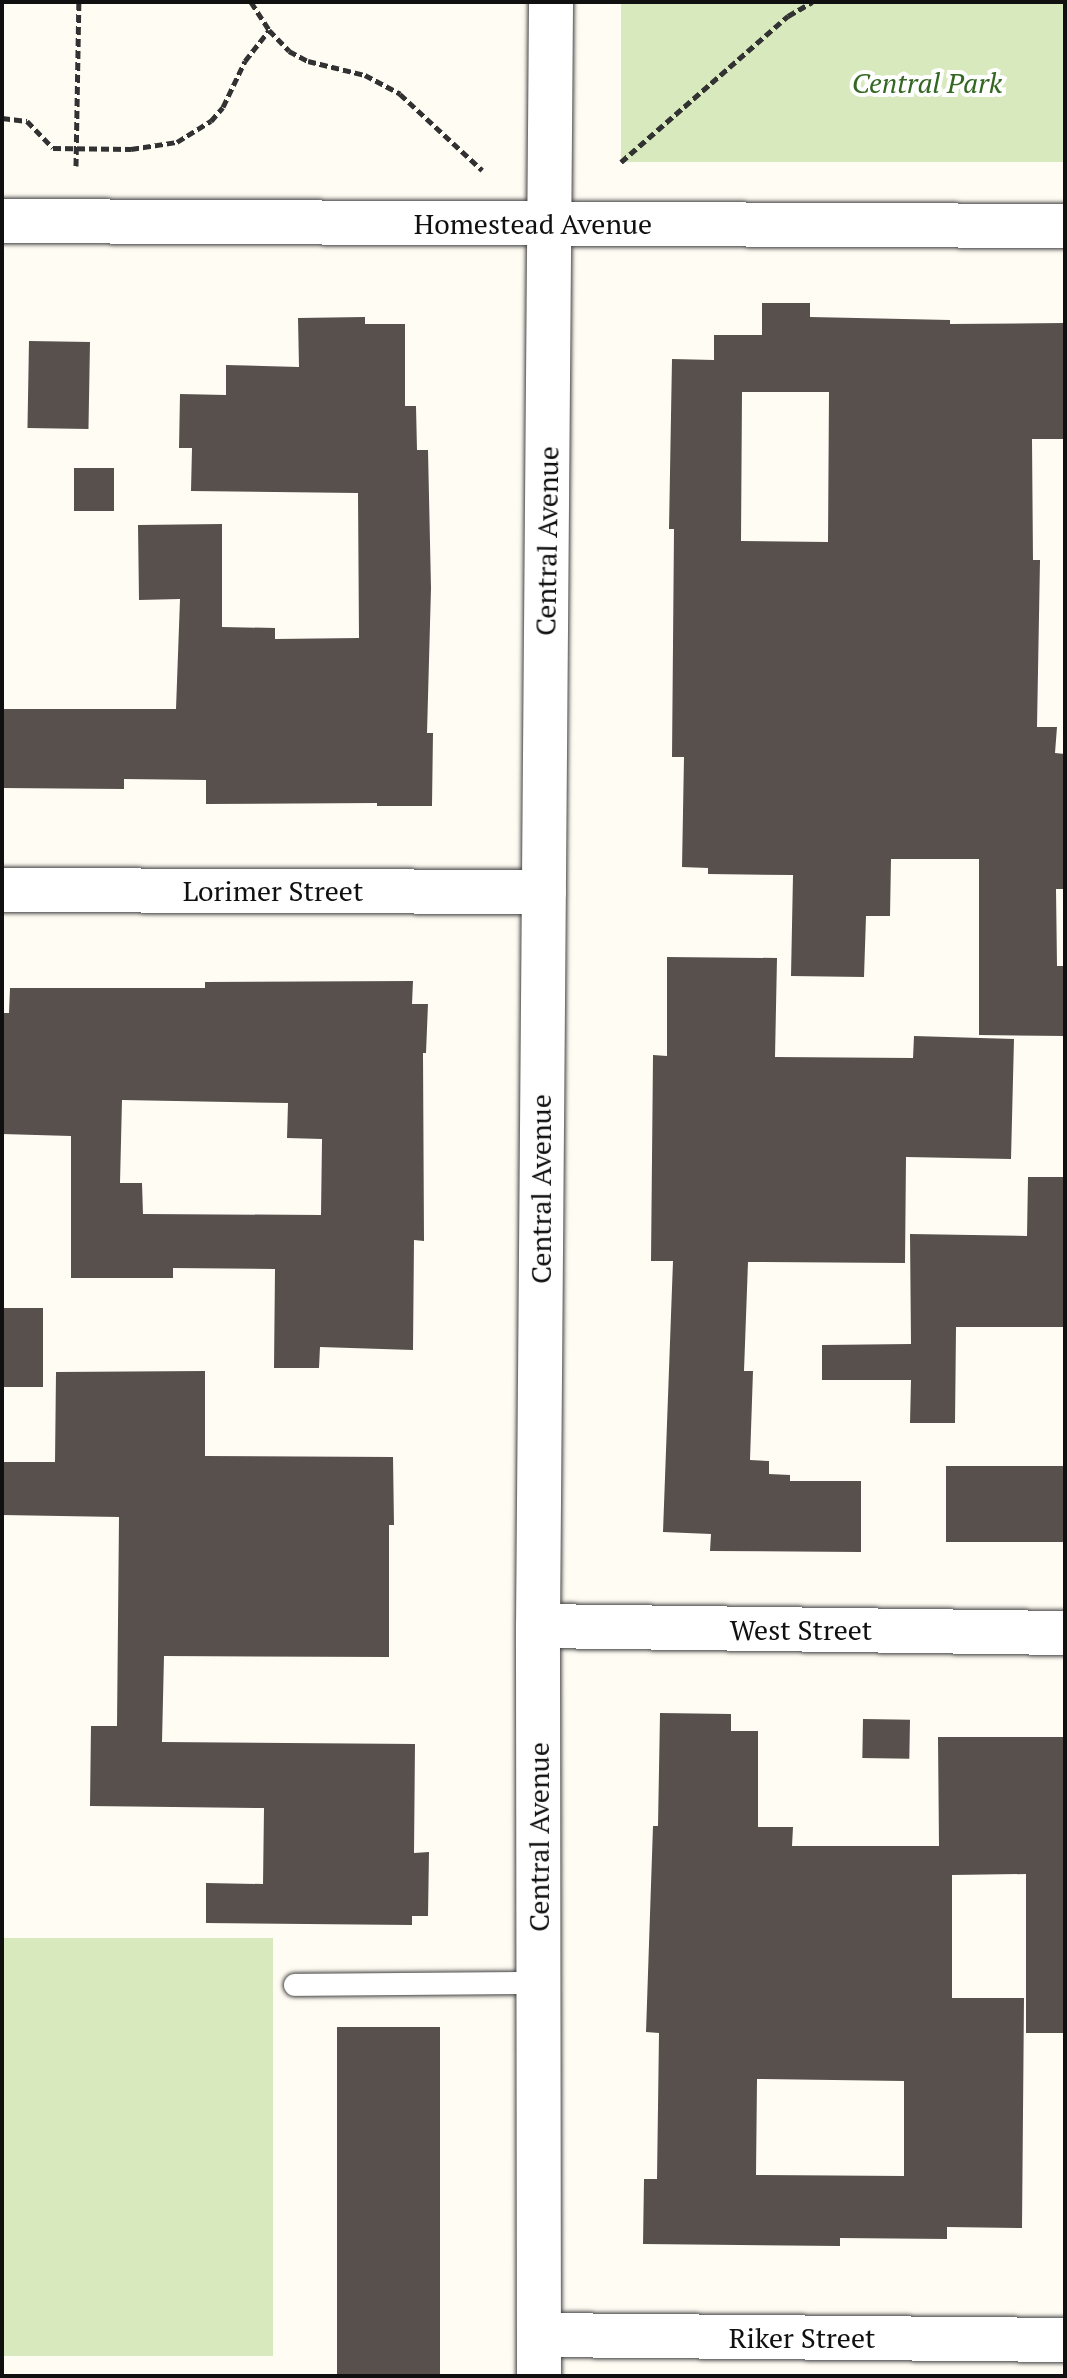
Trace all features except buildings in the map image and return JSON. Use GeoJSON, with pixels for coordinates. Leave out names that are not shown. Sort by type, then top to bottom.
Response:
{"type":"FeatureCollection","features":[{"type":"Feature","properties":{"kind":"street","name":"Central Avenue"},"geometry":{"type":"LineString","coordinates":[[539,2355],[538,1626],[551,2]]}},
{"type":"Feature","properties":{"kind":"street","name":"Homestead Avenue"},"geometry":{"type":"LineString","coordinates":[[2,221],[1065,226]]}},
{"type":"Feature","properties":{"kind":"street","name":"Lorimer Street"},"geometry":{"type":"LineString","coordinates":[[2,890],[544,892]]}},
{"type":"Feature","properties":{"kind":"street","name":"West Street"},"geometry":{"type":"LineString","coordinates":[[538,1626],[1065,1633]]}},
{"type":"Feature","properties":{"kind":"street","name":"Riker Street"},"geometry":{"type":"LineString","coordinates":[[539,2355],[1065,2340]]}},
{"type":"Feature","properties":{"kind":"lane"},"geometry":{"type":"LineString","coordinates":[[295,1985],[539,1983]]}},
{"type":"Feature","properties":{"kind":"path"},"geometry":{"type":"LineString","coordinates":[[76,166],[79,2]]}},
{"type":"Feature","properties":{"kind":"path"},"geometry":{"type":"LineString","coordinates":[[251,2],[269,30],[289,51],[308,61],[365,75],[400,94],[482,170]]}},
{"type":"Feature","properties":{"kind":"path"},"geometry":{"type":"LineString","coordinates":[[621,162],[788,16],[812,2]]}},
{"type":"Feature","properties":{"kind":"path"},"geometry":{"type":"LineString","coordinates":[[2,118],[27,121],[53,148],[158,147],[195,133],[223,107],[245,61],[269,30]]}},
{"type":"Feature","properties":{"kind":"green space","name":"Central Park"},"geometry":{"type":"Polygon","coordinates":[[[621,2],[1065,2],[1065,162],[621,162],[621,2]]]}},
{"type":"Feature","properties":{"kind":"green space"},"geometry":{"type":"Polygon","coordinates":[[[2,1938],[273,1938],[273,2356],[2,2356],[2,1938]]]}}]}
